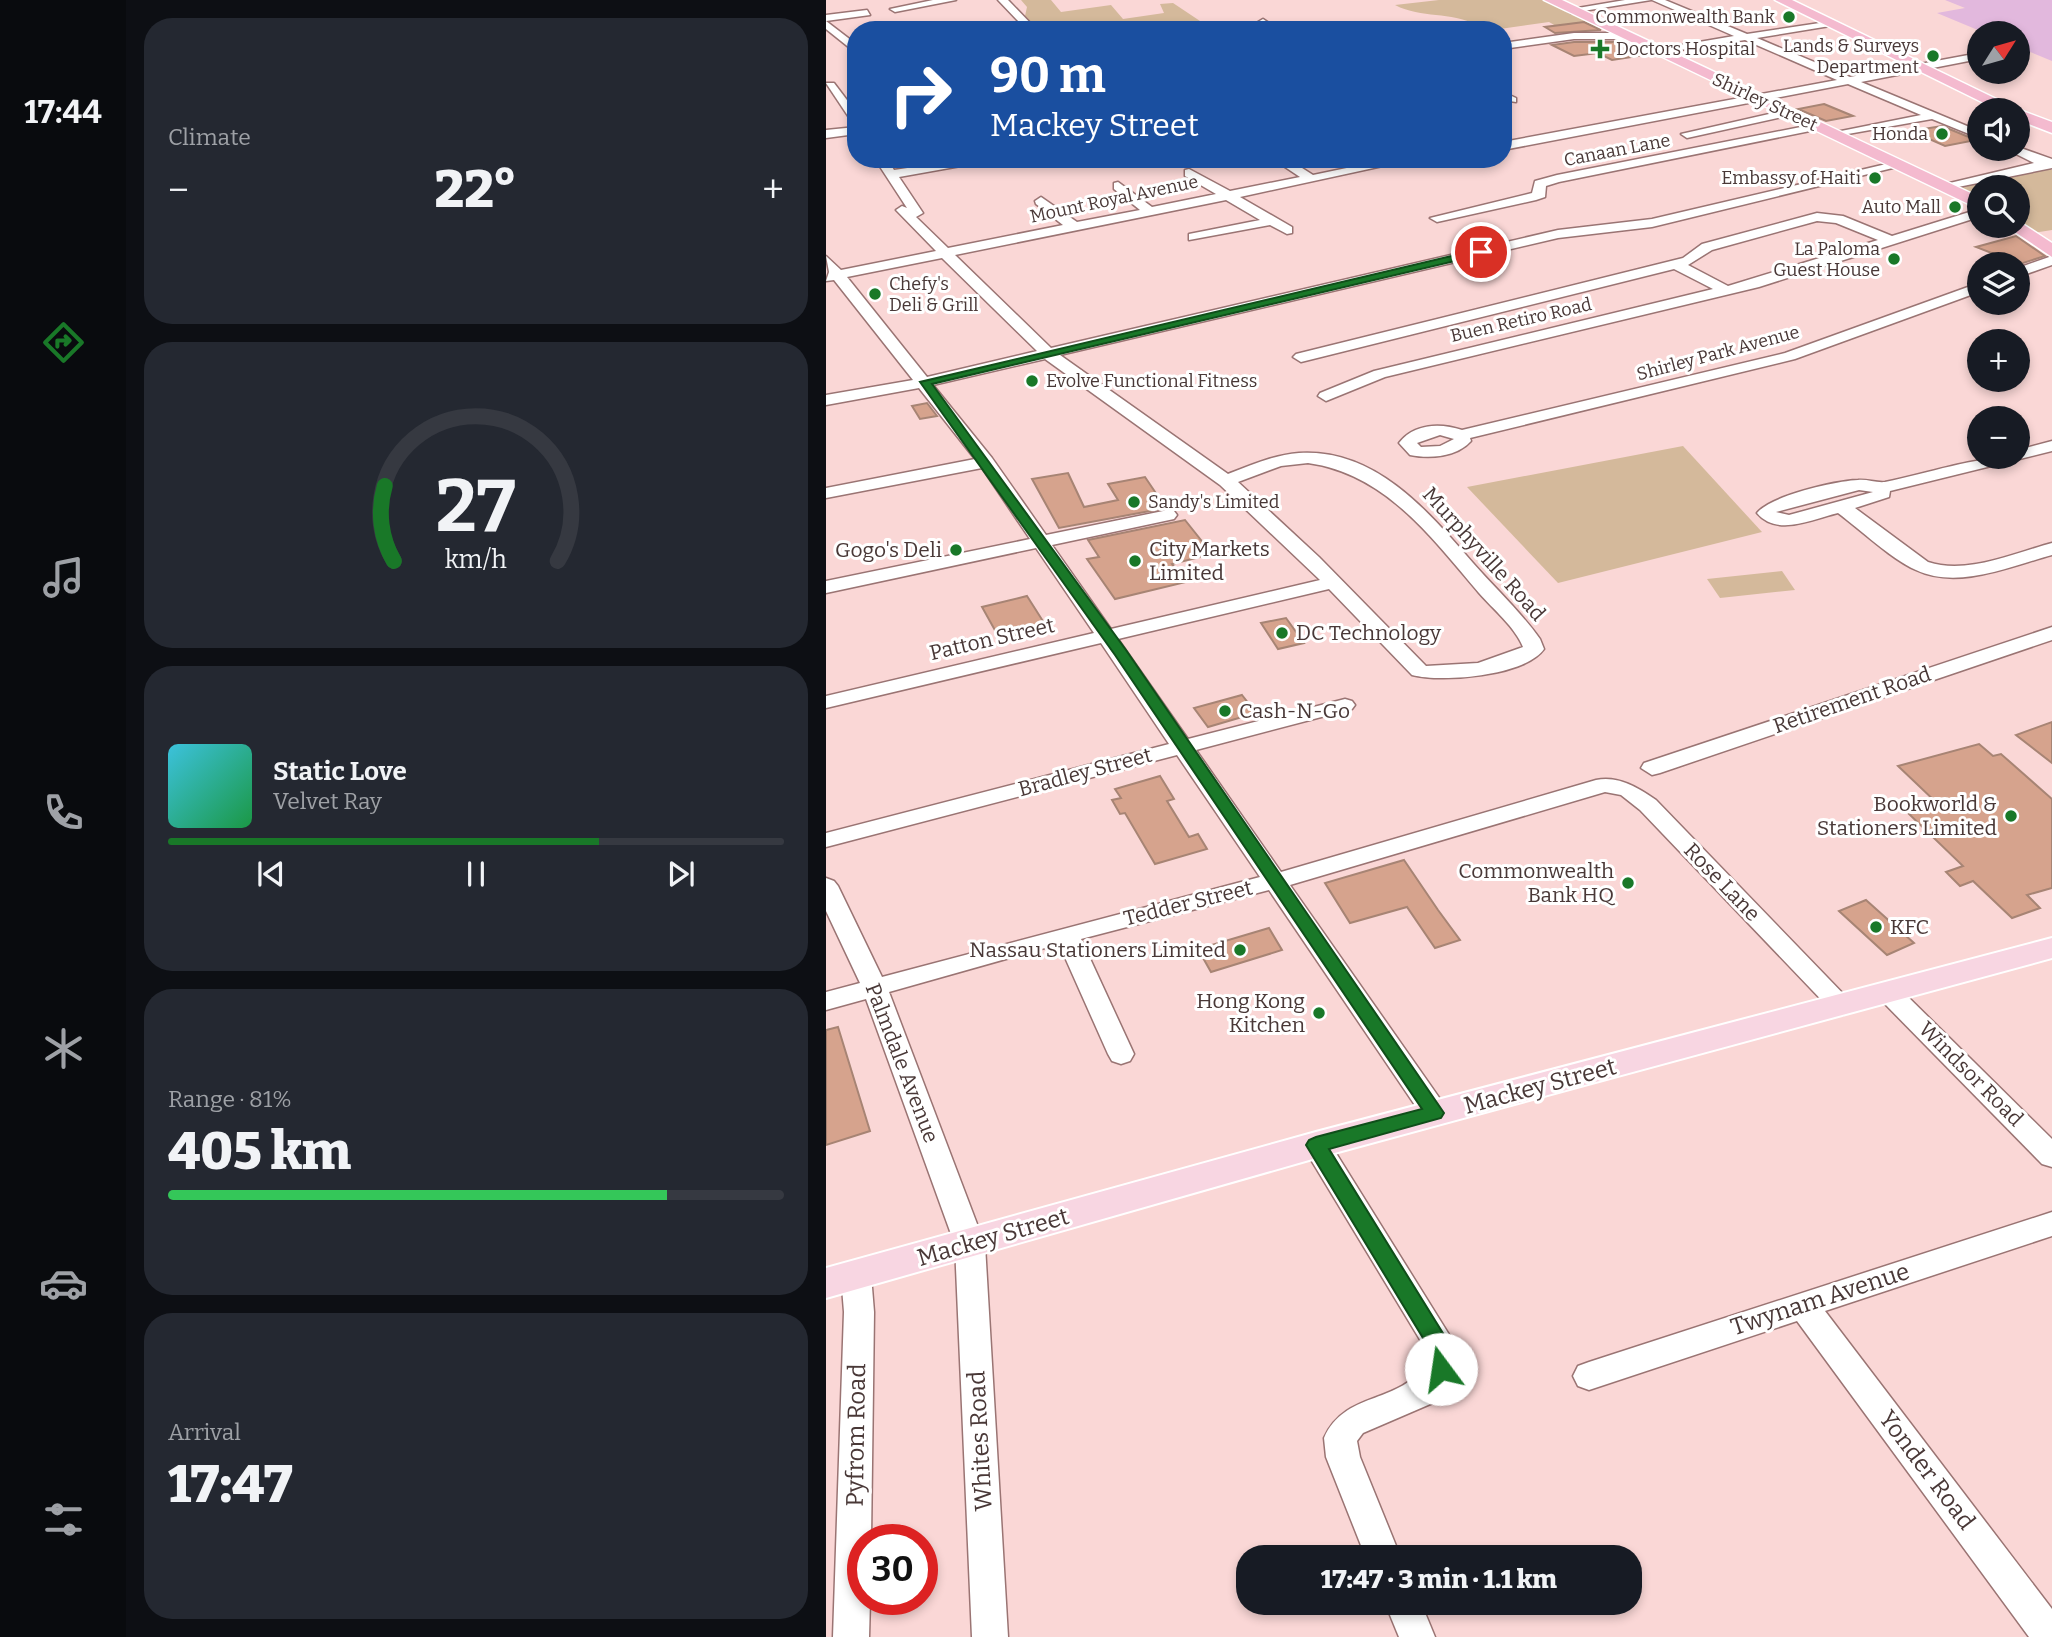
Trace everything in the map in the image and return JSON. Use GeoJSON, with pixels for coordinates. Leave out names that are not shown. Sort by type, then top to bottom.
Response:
{"type":"FeatureCollection","features":[{"type":"Feature","properties":{"kind":"highway","name":"Shirley Street"},"geometry":{"type":"LineString","coordinates":[[1551,0],[1967,198]]}},
{"type":"Feature","properties":{"kind":"highway"},"geometry":{"type":"LineString","coordinates":[[1782,0],[1985,98]]}},
{"type":"Feature","properties":{"kind":"highway"},"geometry":{"type":"LineString","coordinates":[[2030,119],[2052,128]]}},
{"type":"Feature","properties":{"kind":"highway"},"geometry":{"type":"LineString","coordinates":[[2030,236],[2052,251]]}},
{"type":"Feature","properties":{"kind":"main road","name":"Mackey Street"},"geometry":{"type":"LineString","coordinates":[[841,1279],[970,1245],[1316,1145],[2052,948]]}},
{"type":"Feature","properties":{"kind":"street"},"geometry":{"type":"LineString","coordinates":[[895,9],[951,0]]}},
{"type":"Feature","properties":{"kind":"street"},"geometry":{"type":"LineString","coordinates":[[1003,0],[1024,21]]}},
{"type":"Feature","properties":{"kind":"street"},"geometry":{"type":"LineString","coordinates":[[1571,10],[1646,0]]}},
{"type":"Feature","properties":{"kind":"street"},"geometry":{"type":"LineString","coordinates":[[1657,0],[1967,130]]}},
{"type":"Feature","properties":{"kind":"street"},"geometry":{"type":"LineString","coordinates":[[826,18],[866,13]]}},
{"type":"Feature","properties":{"kind":"street"},"geometry":{"type":"LineString","coordinates":[[1658,52],[1830,23]]}},
{"type":"Feature","properties":{"kind":"street"},"geometry":{"type":"LineString","coordinates":[[826,24],[846,41]]}},
{"type":"Feature","properties":{"kind":"street"},"geometry":{"type":"LineString","coordinates":[[1574,36],[1602,25]]}},
{"type":"Feature","properties":{"kind":"street"},"geometry":{"type":"LineString","coordinates":[[1512,45],[1574,36],[1626,36]]}},
{"type":"Feature","properties":{"kind":"street"},"geometry":{"type":"LineString","coordinates":[[826,44],[846,41]]}},
{"type":"Feature","properties":{"kind":"street"},"geometry":{"type":"LineString","coordinates":[[1512,144],[1967,59]]}},
{"type":"Feature","properties":{"kind":"street"},"geometry":{"type":"LineString","coordinates":[[837,89],[847,105]]}},
{"type":"Feature","properties":{"kind":"street"},"geometry":{"type":"LineString","coordinates":[[1687,134],[1787,113]]}},
{"type":"Feature","properties":{"kind":"street"},"geometry":{"type":"LineString","coordinates":[[1835,135],[1932,116]]}},
{"type":"Feature","properties":{"kind":"street","name":"Canaan Lane"},"geometry":{"type":"LineString","coordinates":[[1437,218],[1536,196],[1541,194],[1539,184],[1557,179],[1816,127]]}},
{"type":"Feature","properties":{"kind":"street"},"geometry":{"type":"LineString","coordinates":[[826,134],[847,131]]}},
{"type":"Feature","properties":{"kind":"street"},"geometry":{"type":"LineString","coordinates":[[1784,177],[1879,156]]}},
{"type":"Feature","properties":{"kind":"street"},"geometry":{"type":"LineString","coordinates":[[2030,156],[2050,164]]}},
{"type":"Feature","properties":{"kind":"street"},"geometry":{"type":"LineString","coordinates":[[1943,186],[2050,164]]}},
{"type":"Feature","properties":{"kind":"street"},"geometry":{"type":"LineString","coordinates":[[826,400],[925,382],[1531,240],[1652,223],[1899,165]]}},
{"type":"Feature","properties":{"kind":"street"},"geometry":{"type":"LineString","coordinates":[[888,168],[918,214]]}},
{"type":"Feature","properties":{"kind":"street"},"geometry":{"type":"LineString","coordinates":[[892,174],[933,168]]}},
{"type":"Feature","properties":{"kind":"street"},"geometry":{"type":"LineString","coordinates":[[1294,168],[1310,178]]}},
{"type":"Feature","properties":{"kind":"street","name":"Mount Royal Avenue"},"geometry":{"type":"LineString","coordinates":[[832,276],[1362,168]]}},
{"type":"Feature","properties":{"kind":"street"},"geometry":{"type":"LineString","coordinates":[[1189,173],[1287,230]]}},
{"type":"Feature","properties":{"kind":"street"},"geometry":{"type":"LineString","coordinates":[[1118,186],[1148,211]]}},
{"type":"Feature","properties":{"kind":"street"},"geometry":{"type":"LineString","coordinates":[[1041,201],[1073,226]]}},
{"type":"Feature","properties":{"kind":"street","name":"Murphyville Road"},"geometry":{"type":"LineString","coordinates":[[902,210],[1048,354],[1226,481],[1419,671],[1448,674],[1522,657],[1534,649],[1531,639],[1417,510],[1373,476],[1308,458],[1276,462],[1226,481]]}},
{"type":"Feature","properties":{"kind":"street"},"geometry":{"type":"LineString","coordinates":[[1617,226],[1641,210]]}},
{"type":"Feature","properties":{"kind":"street","name":"Buen Retiro Road"},"geometry":{"type":"LineString","coordinates":[[1325,396],[1380,374],[1727,291],[1967,217]]}},
{"type":"Feature","properties":{"kind":"street","name":"Buen Retiro Road"},"geometry":{"type":"LineString","coordinates":[[1301,357],[1688,261],[1707,247],[1809,218],[1838,219],[1889,240]]}},
{"type":"Feature","properties":{"kind":"street"},"geometry":{"type":"LineString","coordinates":[[1194,237],[1272,221]]}},
{"type":"Feature","properties":{"kind":"street"},"geometry":{"type":"LineString","coordinates":[[826,260],[832,276],[925,382],[986,462],[1435,1113]]}},
{"type":"Feature","properties":{"kind":"street"},"geometry":{"type":"LineString","coordinates":[[2030,268],[2052,260]]}},
{"type":"Feature","properties":{"kind":"street"},"geometry":{"type":"LineString","coordinates":[[1676,264],[1727,291]]}},
{"type":"Feature","properties":{"kind":"street","name":"Shirley Park Avenue"},"geometry":{"type":"LineString","coordinates":[[1461,435],[1790,356],[1967,291]]}},
{"type":"Feature","properties":{"kind":"street"},"geometry":{"type":"LineString","coordinates":[[1375,338],[1414,366]]}},
{"type":"Feature","properties":{"kind":"street"},"geometry":{"type":"LineString","coordinates":[[2030,452],[2048,450]]}},
{"type":"Feature","properties":{"kind":"street"},"geometry":{"type":"LineString","coordinates":[[826,493],[986,462]]}},
{"type":"Feature","properties":{"kind":"street"},"geometry":{"type":"LineString","coordinates":[[1880,488],[1883,493],[1880,496],[1789,520],[1776,520],[1766,513],[1771,507],[1856,485],[1869,484],[1880,488],[1967,467]]}},
{"type":"Feature","properties":{"kind":"street"},"geometry":{"type":"LineString","coordinates":[[1842,507],[1921,566],[1936,572],[1953,573],[2052,549]]}},
{"type":"Feature","properties":{"kind":"street"},"geometry":{"type":"LineString","coordinates":[[826,587],[1168,515]]}},
{"type":"Feature","properties":{"kind":"street","name":"Patton Street"},"geometry":{"type":"LineString","coordinates":[[826,702],[1332,583]]}},
{"type":"Feature","properties":{"kind":"street","name":"Retirement Road"},"geometry":{"type":"LineString","coordinates":[[1652,768],[2052,633]]}},
{"type":"Feature","properties":{"kind":"street","name":"Bradley Street"},"geometry":{"type":"LineString","coordinates":[[826,840],[1345,705]]}},
{"type":"Feature","properties":{"kind":"street","name":"Rose Lane"},"geometry":{"type":"LineString","coordinates":[[1588,788],[1614,786],[1628,790],[1648,805],[1842,1006]]}},
{"type":"Feature","properties":{"kind":"street","name":"Tedder Street"},"geometry":{"type":"LineString","coordinates":[[826,1001],[1067,934],[1276,881],[1588,788]]}},
{"type":"Feature","properties":{"kind":"street","name":"Palmdale Avenue"},"geometry":{"type":"LineString","coordinates":[[826,886],[875,988],[970,1245]]}},
{"type":"Feature","properties":{"kind":"street"},"geometry":{"type":"LineString","coordinates":[[1067,934],[1121,1054]]}},
{"type":"Feature","properties":{"kind":"street","name":"Windsor Road"},"geometry":{"type":"LineString","coordinates":[[1889,993],[2052,1156]]}},
{"type":"Feature","properties":{"kind":"street"},"geometry":{"type":"LineString","coordinates":[[1316,1145],[1437,1341],[1441,1369],[1424,1392],[1351,1423],[1340,1438],[1343,1457],[1379,1545]]}},
{"type":"Feature","properties":{"kind":"street","name":"Twynam Avenue"},"geometry":{"type":"LineString","coordinates":[[1589,1376],[2052,1224]]}},
{"type":"Feature","properties":{"kind":"street","name":"Whites Road"},"geometry":{"type":"LineString","coordinates":[[970,1245],[990,1637]]}},
{"type":"Feature","properties":{"kind":"street","name":"Pyfrom Road"},"geometry":{"type":"LineString","coordinates":[[841,1279],[859,1312],[851,1637]]}},
{"type":"Feature","properties":{"kind":"street","name":"Yonder Road"},"geometry":{"type":"LineString","coordinates":[[1802,1304],[2051,1637]]}},
{"type":"Feature","properties":{"kind":"street"},"geometry":{"type":"LineString","coordinates":[[1408,1615],[1417,1637]]}},
{"type":"Feature","properties":{"kind":"shaded area"},"geometry":{"type":"Polygon","coordinates":[[[1021,0],[1051,0],[1061,12],[1111,5],[1123,19],[1164,13],[1160,4],[1173,3],[1200,21],[1030,21],[1025,16],[1027,7],[1021,0]]]}},
{"type":"Feature","properties":{"kind":"shaded area"},"geometry":{"type":"Polygon","coordinates":[[[1439,0],[1545,0],[1598,25],[1572,35],[1549,22],[1512,27],[1512,21],[1467,21],[1415,12],[1395,5],[1439,0]]]}},
{"type":"Feature","properties":{"kind":"shaded area"},"geometry":{"type":"Polygon","coordinates":[[[1945,0],[2052,0],[2052,61],[2030,52],[2030,21],[1967,21],[1967,26],[1937,13],[1965,8],[1945,0]]]}},
{"type":"Feature","properties":{"kind":"shaded area"},"geometry":{"type":"Polygon","coordinates":[[[2046,167],[2052,170],[2052,230],[2033,233],[2030,231],[2030,175],[2008,175],[2046,167]]]}},
{"type":"Feature","properties":{"kind":"shaded area"},"geometry":{"type":"Polygon","coordinates":[[[1967,184],[1967,194],[1951,187],[1967,184]]]}},
{"type":"Feature","properties":{"kind":"shaded area"},"geometry":{"type":"Polygon","coordinates":[[[1683,446],[1762,532],[1558,583],[1467,487],[1683,446]]]}},
{"type":"Feature","properties":{"kind":"shaded area"},"geometry":{"type":"Polygon","coordinates":[[[1782,571],[1795,590],[1720,598],[1707,579],[1782,571]]]}},
{"type":"Feature","properties":{"kind":"building"},"geometry":{"type":"Polygon","coordinates":[[[1584,22],[1601,30],[1555,33],[1545,27],[1584,22]]]}},
{"type":"Feature","properties":{"kind":"building","name":"Doctors Hospital"},"geometry":{"type":"Polygon","coordinates":[[[1625,42],[1651,54],[1612,60],[1598,53],[1574,56],[1552,45],[1625,42]]]}},
{"type":"Feature","properties":{"kind":"building"},"geometry":{"type":"Polygon","coordinates":[[[1824,104],[1853,116],[1826,121],[1798,109],[1824,104]]]}},
{"type":"Feature","properties":{"kind":"building","name":"Honda"},"geometry":{"type":"Polygon","coordinates":[[[1942,126],[1967,136],[1967,142],[1945,146],[1911,131],[1942,126]]]}},
{"type":"Feature","properties":{"kind":"building"},"geometry":{"type":"Polygon","coordinates":[[[2019,238],[2045,256],[2030,261],[2030,252],[1989,252],[1976,247],[2019,238]]]}},
{"type":"Feature","properties":{"kind":"building"},"geometry":{"type":"Polygon","coordinates":[[[927,403],[937,416],[920,419],[912,406],[927,403]]]}},
{"type":"Feature","properties":{"kind":"building","name":"Sandy's Limited"},"geometry":{"type":"Polygon","coordinates":[[[1068,473],[1084,507],[1118,500],[1108,484],[1145,477],[1166,508],[1059,528],[1032,479],[1068,473]]]}},
{"type":"Feature","properties":{"kind":"building","name":"City Markets Limited"},"geometry":{"type":"Polygon","coordinates":[[[1185,520],[1212,554],[1172,564],[1186,582],[1115,599],[1087,559],[1099,557],[1088,540],[1185,520]]]}},
{"type":"Feature","properties":{"kind":"building"},"geometry":{"type":"Polygon","coordinates":[[[1027,596],[1048,629],[1001,641],[982,607],[1027,596]]]}},
{"type":"Feature","properties":{"kind":"building","name":"DC Technology"},"geometry":{"type":"Polygon","coordinates":[[[1286,618],[1304,643],[1278,649],[1261,623],[1286,618]]]}},
{"type":"Feature","properties":{"kind":"building","name":"Cash-N-Go"},"geometry":{"type":"Polygon","coordinates":[[[1242,695],[1256,713],[1208,727],[1194,708],[1242,695]]]}},
{"type":"Feature","properties":{"kind":"building"},"geometry":{"type":"Polygon","coordinates":[[[2052,722],[2052,763],[2016,735],[2052,722]]]}},
{"type":"Feature","properties":{"kind":"building","name":"Bookworld & Stationers Limited"},"geometry":{"type":"Polygon","coordinates":[[[1979,744],[1993,756],[2001,754],[2052,799],[2052,888],[2027,895],[2040,908],[2012,918],[1973,881],[1960,886],[1946,872],[1963,866],[1909,814],[1939,805],[1898,766],[1979,744]]]}},
{"type":"Feature","properties":{"kind":"building"},"geometry":{"type":"Polygon","coordinates":[[[1160,776],[1174,799],[1167,801],[1189,837],[1198,834],[1207,849],[1155,864],[1125,813],[1120,814],[1112,800],[1121,798],[1115,789],[1160,776]]]}},
{"type":"Feature","properties":{"kind":"building"},"geometry":{"type":"Polygon","coordinates":[[[1404,860],[1460,940],[1435,948],[1407,907],[1350,923],[1325,883],[1404,860]]]}},
{"type":"Feature","properties":{"kind":"building","name":"KFC"},"geometry":{"type":"Polygon","coordinates":[[[1866,900],[1914,943],[1887,955],[1839,911],[1866,900]]]}},
{"type":"Feature","properties":{"kind":"building","name":"Nassau Stationers Limited"},"geometry":{"type":"Polygon","coordinates":[[[1269,928],[1282,950],[1211,972],[1198,949],[1269,928]]]}},
{"type":"Feature","properties":{"kind":"building"},"geometry":{"type":"Polygon","coordinates":[[[838,1027],[870,1131],[826,1145],[826,1030],[838,1027]]]}},
{"type":"Feature","properties":{"kind":"place","name":"Commonwealth Bank"},"geometry":{"type":"Point","coordinates":[1789,17]}},
{"type":"Feature","properties":{"kind":"place","name":"Doctors Hospital"},"geometry":{"type":"Point","coordinates":[1600,49]}},
{"type":"Feature","properties":{"kind":"place","name":"Lands & Surveys Department"},"geometry":{"type":"Point","coordinates":[1933,56]}},
{"type":"Feature","properties":{"kind":"place","name":"Honda"},"geometry":{"type":"Point","coordinates":[1942,134]}},
{"type":"Feature","properties":{"kind":"place","name":"Embassy of Haiti"},"geometry":{"type":"Point","coordinates":[1875,178]}},
{"type":"Feature","properties":{"kind":"place","name":"Auto Mall"},"geometry":{"type":"Point","coordinates":[1955,207]}},
{"type":"Feature","properties":{"kind":"place","name":"La Paloma Guest House"},"geometry":{"type":"Point","coordinates":[1894,259]}},
{"type":"Feature","properties":{"kind":"place","name":"Chefy's Deli & Grill"},"geometry":{"type":"Point","coordinates":[875,294]}},
{"type":"Feature","properties":{"kind":"place","name":"Evolve Functional Fitness"},"geometry":{"type":"Point","coordinates":[1032,381]}},
{"type":"Feature","properties":{"kind":"place","name":"Sandy's Limited"},"geometry":{"type":"Point","coordinates":[1134,502]}},
{"type":"Feature","properties":{"kind":"place","name":"Gogo's Deli"},"geometry":{"type":"Point","coordinates":[956,550]}},
{"type":"Feature","properties":{"kind":"place","name":"City Markets Limited"},"geometry":{"type":"Point","coordinates":[1135,561]}},
{"type":"Feature","properties":{"kind":"place","name":"DC Technology"},"geometry":{"type":"Point","coordinates":[1282,633]}},
{"type":"Feature","properties":{"kind":"place","name":"Cash-N-Go"},"geometry":{"type":"Point","coordinates":[1225,711]}},
{"type":"Feature","properties":{"kind":"place","name":"Bookworld & Stationers Limited"},"geometry":{"type":"Point","coordinates":[2011,816]}},
{"type":"Feature","properties":{"kind":"place","name":"Commonwealth Bank HQ"},"geometry":{"type":"Point","coordinates":[1628,883]}},
{"type":"Feature","properties":{"kind":"place","name":"KFC"},"geometry":{"type":"Point","coordinates":[1876,927]}},
{"type":"Feature","properties":{"kind":"place","name":"Nassau Stationers Limited"},"geometry":{"type":"Point","coordinates":[1240,950]}},
{"type":"Feature","properties":{"kind":"place","name":"Hong Kong Kitchen"},"geometry":{"type":"Point","coordinates":[1319,1013]}},
{"type":"Feature","properties":{"kind":"route"},"geometry":{"type":"LineString","coordinates":[[1441,1369],[1437,1341],[1316,1145],[1435,1113],[1121,653],[986,462],[925,382],[1481,252]]}}]}
